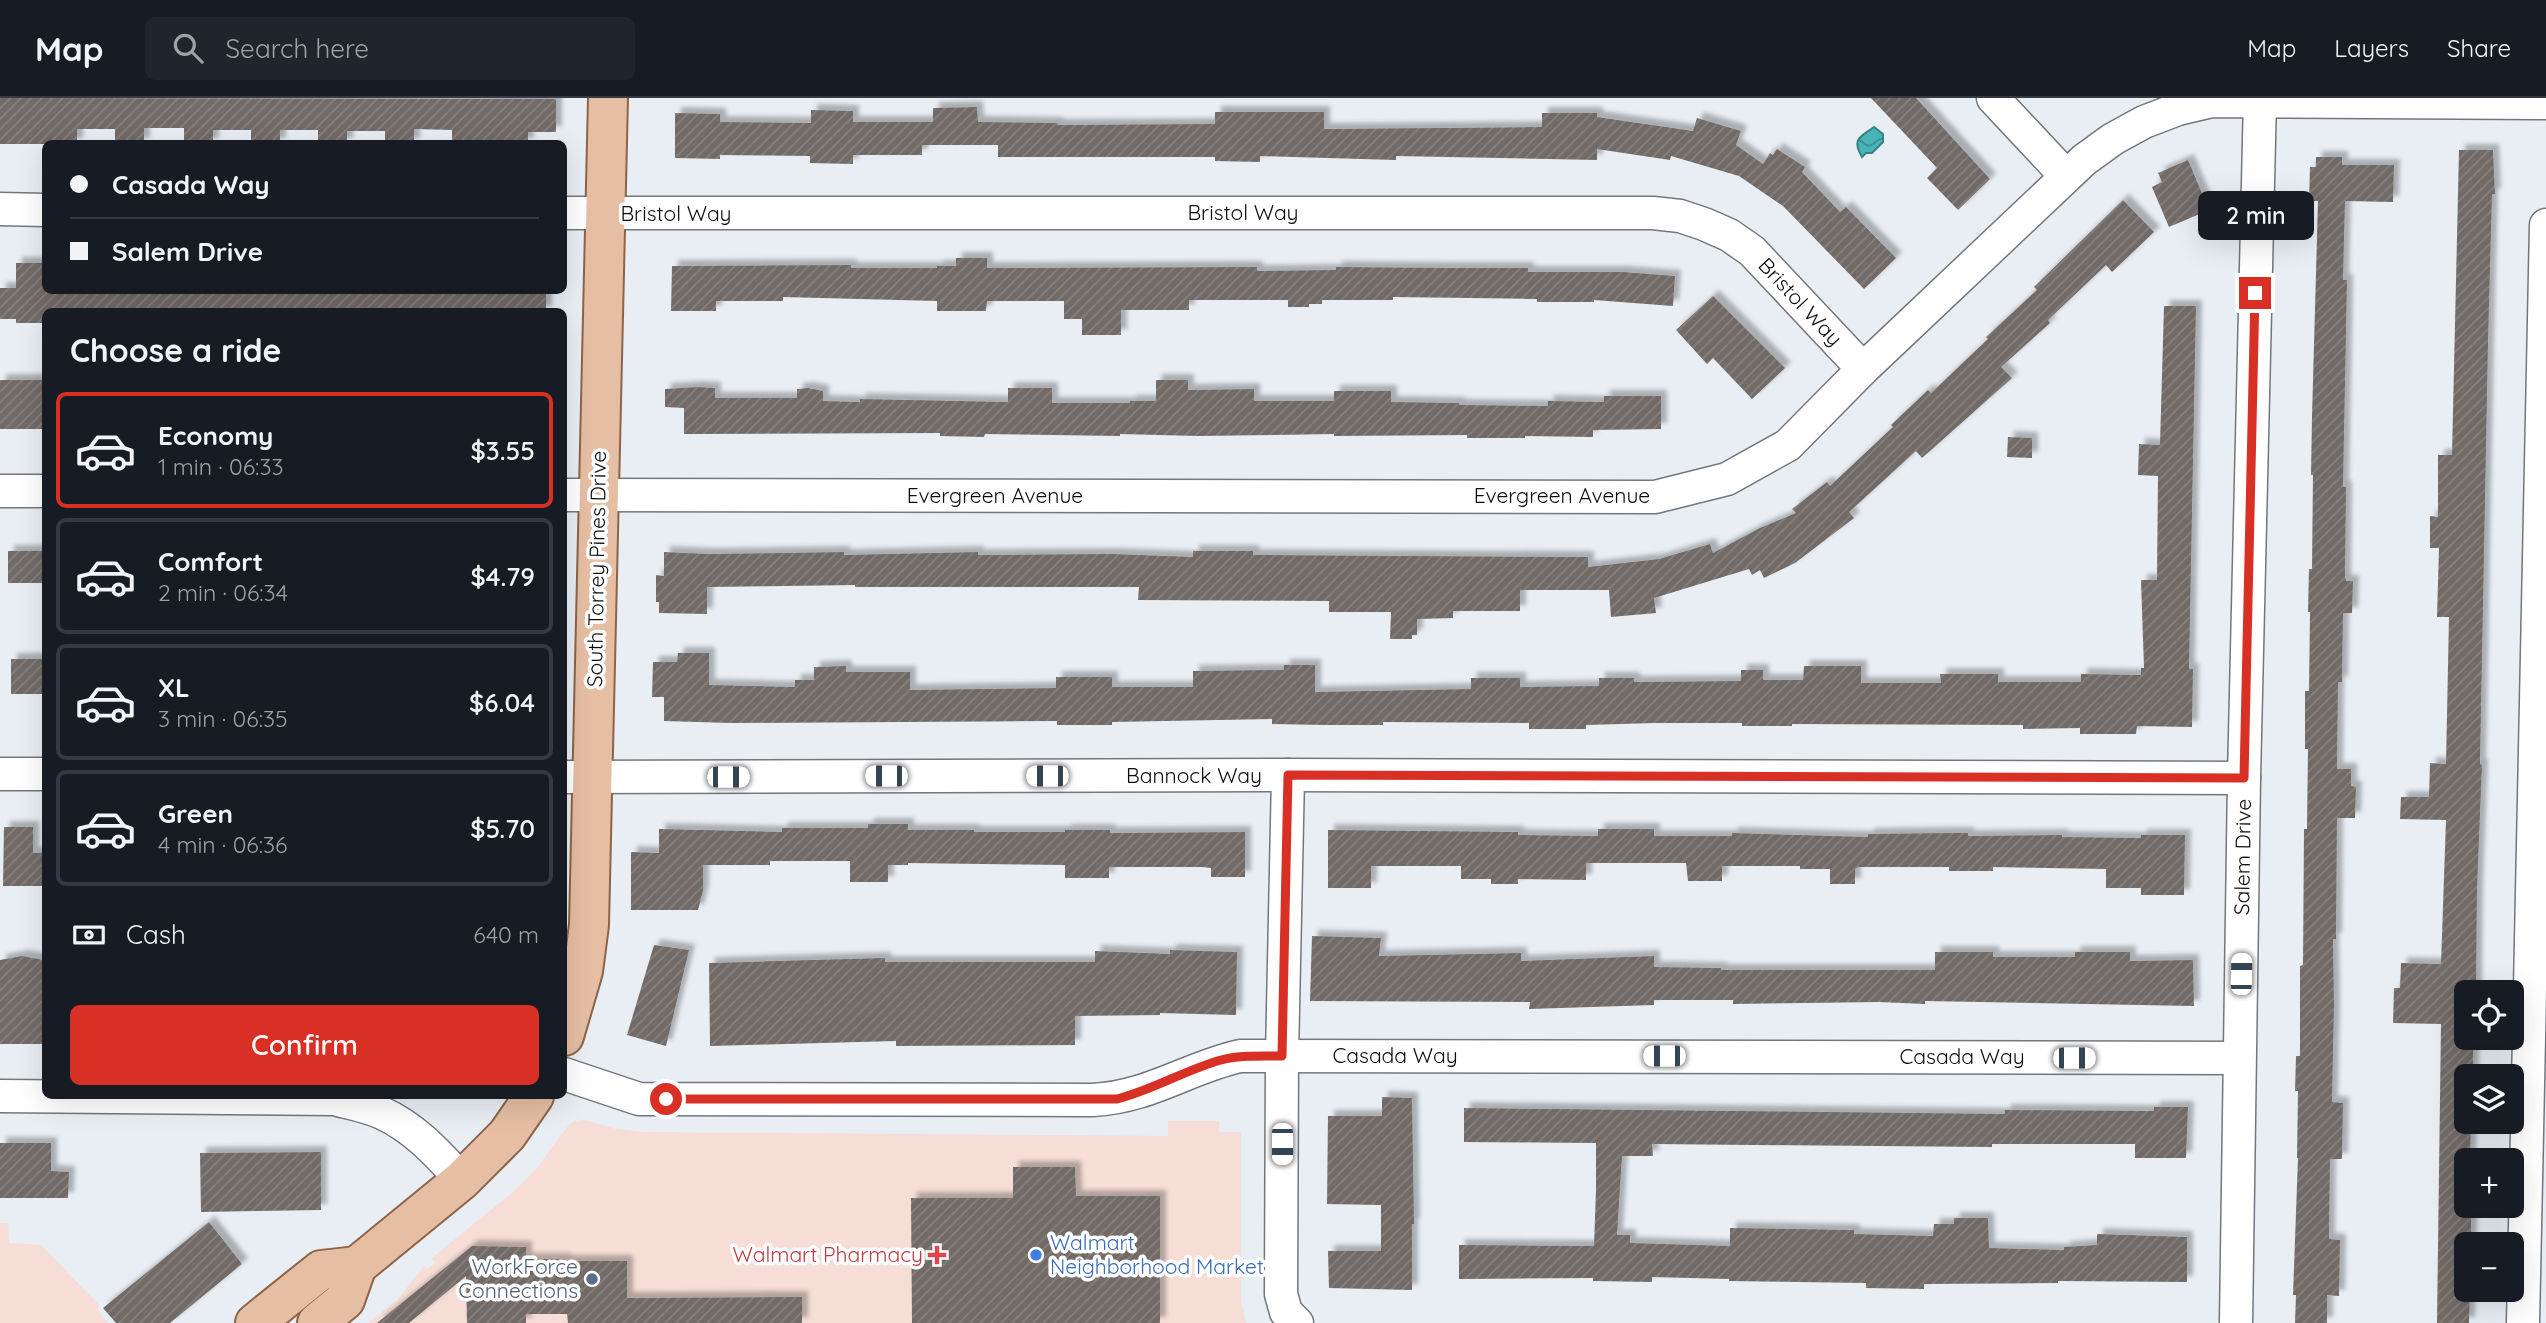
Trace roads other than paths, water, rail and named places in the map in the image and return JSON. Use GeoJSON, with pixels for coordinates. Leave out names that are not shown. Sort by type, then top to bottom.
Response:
{"type":"FeatureCollection","features":[{"type":"Feature","properties":{"kind":"main road","name":"South Torrey Pines Drive"},"geometry":{"type":"LineString","coordinates":[[567,1026],[583,971],[589,925],[578,777],[581,495],[605,214],[608,98]]}},
{"type":"Feature","properties":{"kind":"main road"},"geometry":{"type":"LineString","coordinates":[[255,1323],[321,1270],[356,1266],[462,1180],[507,1135],[532,1099]]}},
{"type":"Feature","properties":{"kind":"main road"},"geometry":{"type":"LineString","coordinates":[[317,1323],[345,1300],[356,1266]]}},
{"type":"Feature","properties":{"kind":"main road"},"geometry":{"type":"LineString","coordinates":[[270,1323],[296,1290]]}},
{"type":"Feature","properties":{"kind":"street"},"geometry":{"type":"LineString","coordinates":[[1993,98],[2065,175]]}},
{"type":"Feature","properties":{"kind":"street","name":"Evergreen Avenue"},"geometry":{"type":"LineString","coordinates":[[581,495],[1655,497],[1727,480],[1788,445],[2065,175],[2113,139],[2156,117],[2212,101],[2260,99],[2546,103]]}},
{"type":"Feature","properties":{"kind":"street","name":"Salem Drive"},"geometry":{"type":"LineString","coordinates":[[2236,1323],[2244,778],[2260,99]]}},
{"type":"Feature","properties":{"kind":"street"},"geometry":{"type":"LineString","coordinates":[[0,209],[42,209]]}},
{"type":"Feature","properties":{"kind":"street","name":"Bristol Way"},"geometry":{"type":"LineString","coordinates":[[567,213],[1667,214],[1704,224],[1729,235],[1752,251],[1863,369]]}},
{"type":"Feature","properties":{"kind":"street"},"geometry":{"type":"LineString","coordinates":[[2523,1323],[2546,225]]}},
{"type":"Feature","properties":{"kind":"street"},"geometry":{"type":"LineString","coordinates":[[0,491],[42,491]]}},
{"type":"Feature","properties":{"kind":"street"},"geometry":{"type":"LineString","coordinates":[[0,774],[42,774]]}},
{"type":"Feature","properties":{"kind":"street"},"geometry":{"type":"LineString","coordinates":[[1288,775],[1282,1056],[1281,1294],[1286,1312],[1295,1322]]}},
{"type":"Feature","properties":{"kind":"street","name":"Bannock Way"},"geometry":{"type":"LineString","coordinates":[[578,777],[1288,775],[2244,778]]}},
{"type":"Feature","properties":{"kind":"street","name":"Casada Way"},"geometry":{"type":"LineString","coordinates":[[567,1074],[639,1099],[1093,1100],[1117,1099],[1139,1093],[1218,1061],[1240,1056],[2239,1058]]}},
{"type":"Feature","properties":{"kind":"street"},"geometry":{"type":"LineString","coordinates":[[0,1096],[42,1096]]}},
{"type":"Feature","properties":{"kind":"street"},"geometry":{"type":"LineString","coordinates":[[334,1099],[380,1111],[408,1128],[432,1147],[462,1180]]}},
{"type":"Feature","properties":{"kind":"water"},"geometry":{"type":"Polygon","coordinates":[[[1874,127],[1883,134],[1883,142],[1872,153],[1866,153],[1862,157],[1857,146],[1859,139],[1874,127]]]}},
{"type":"Feature","properties":{"kind":"place","name":"Walmart Pharmacy"},"geometry":{"type":"Point","coordinates":[937,1255]}},
{"type":"Feature","properties":{"kind":"place","name":"Walmart Neighborhood Market"},"geometry":{"type":"Point","coordinates":[1036,1255]}},
{"type":"Feature","properties":{"kind":"place","name":"WorkForce Connections"},"geometry":{"type":"Point","coordinates":[592,1279]}}]}
